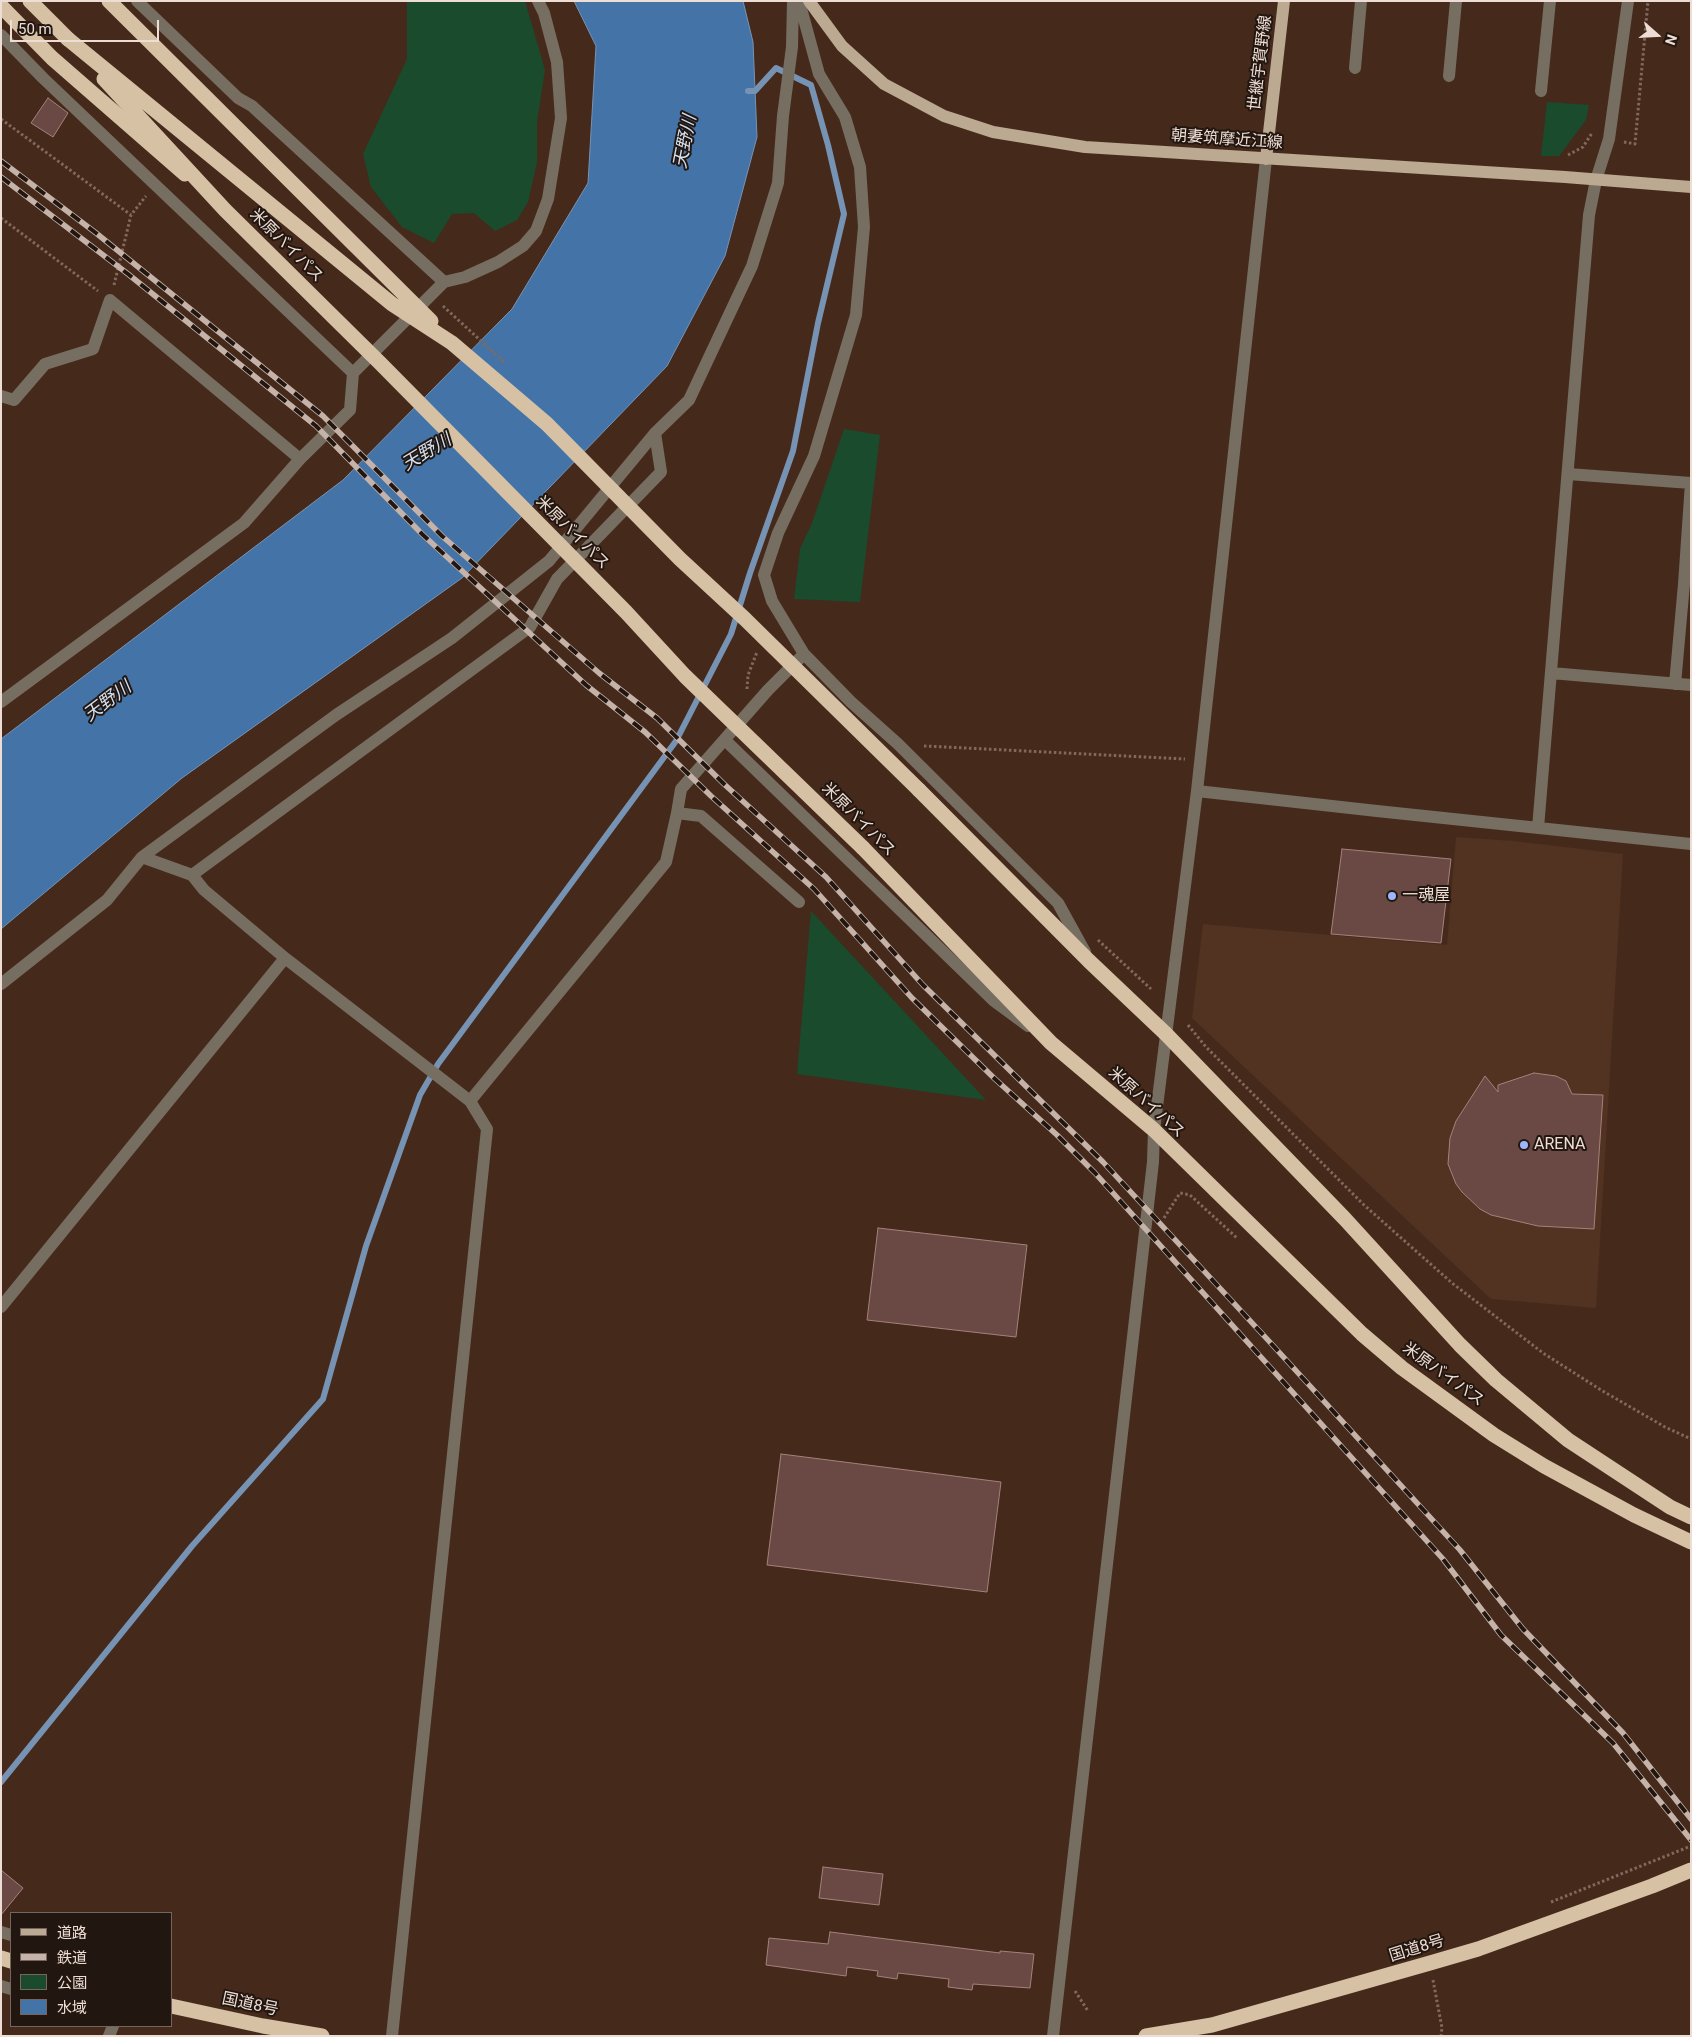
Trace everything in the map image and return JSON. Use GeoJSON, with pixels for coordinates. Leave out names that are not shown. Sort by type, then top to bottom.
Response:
{"type":"FeatureCollection","features":[{"type":"Feature","properties":{"kind":"highway","name":"米原バイパス"},"geometry":{"type":"LineString","coordinates":[[30,1],[68,39],[225,210],[380,363],[626,612],[685,676],[863,848],[1051,1043],[1154,1130],[1355,1328],[1402,1368],[1494,1435],[1544,1466],[1634,1515],[1691,1542]]}},
{"type":"Feature","properties":{"kind":"highway"},"geometry":{"type":"LineString","coordinates":[[109,1],[452,343]]}},
{"type":"Feature","properties":{"kind":"highway"},"geometry":{"type":"LineString","coordinates":[[1,6],[52,58],[225,210]]}},
{"type":"Feature","properties":{"kind":"highway","name":"米原バイパス"},"geometry":{"type":"LineString","coordinates":[[68,39],[392,304],[452,343],[547,424],[680,559],[745,619],[1089,961],[1166,1034],[1345,1219],[1460,1345],[1496,1380],[1568,1440],[1670,1507],[1691,1517]]}},
{"type":"Feature","properties":{"kind":"highway","name":"国道8号"},"geometry":{"type":"LineString","coordinates":[[1146,2036],[1212,2025],[1478,1949],[1691,1870]]}},
{"type":"Feature","properties":{"kind":"highway","name":"国道8号"},"geometry":{"type":"LineString","coordinates":[[172,2006],[263,2026],[322,2036]]}},
{"type":"Feature","properties":{"kind":"main road","name":"朝妻筑摩近江線"},"geometry":{"type":"LineString","coordinates":[[809,1],[842,46],[884,84],[944,116],[993,132],[1085,147],[1691,187]]}},
{"type":"Feature","properties":{"kind":"main road","name":"世継宇賀野線"},"geometry":{"type":"LineString","coordinates":[[1266,159],[1284,1]]}},
{"type":"Feature","properties":{"kind":"street"},"geometry":{"type":"LineString","coordinates":[[137,1],[238,98],[252,106],[444,282]]}},
{"type":"Feature","properties":{"kind":"street"},"geometry":{"type":"LineString","coordinates":[[1,702],[244,522],[300,459],[350,410],[353,373],[444,282],[465,277],[498,262],[523,246],[536,231],[548,199],[561,118],[557,62],[544,13],[538,1]]}},
{"type":"Feature","properties":{"kind":"street"},"geometry":{"type":"LineString","coordinates":[[1,984],[107,900],[142,857],[336,715],[452,638],[549,561],[654,433],[689,400],[752,266],[778,183],[783,116],[792,47],[793,1]]}},
{"type":"Feature","properties":{"kind":"street"},"geometry":{"type":"LineString","coordinates":[[799,1],[818,74],[845,117],[860,167],[864,227],[856,315],[841,369],[814,456],[778,533],[764,575],[772,601],[804,654],[851,702],[898,744],[1058,904],[1089,961]]}},
{"type":"Feature","properties":{"kind":"street"},"geometry":{"type":"LineString","coordinates":[[1355,68],[1361,1]]}},
{"type":"Feature","properties":{"kind":"street"},"geometry":{"type":"LineString","coordinates":[[1449,76],[1456,1]]}},
{"type":"Feature","properties":{"kind":"street"},"geometry":{"type":"LineString","coordinates":[[1541,91],[1550,1]]}},
{"type":"Feature","properties":{"kind":"street"},"geometry":{"type":"LineString","coordinates":[[1538,828],[1589,215],[1596,180],[1609,140],[1628,1]]}},
{"type":"Feature","properties":{"kind":"street"},"geometry":{"type":"LineString","coordinates":[[1,35],[42,78],[353,373]]}},
{"type":"Feature","properties":{"kind":"street"},"geometry":{"type":"LineString","coordinates":[[1053,2036],[1153,1162],[1154,1130],[1197,790],[1266,159]]}},
{"type":"Feature","properties":{"kind":"street"},"geometry":{"type":"LineString","coordinates":[[1,396],[14,400],[44,364],[92,349],[110,300],[300,459]]}},
{"type":"Feature","properties":{"kind":"street"},"geometry":{"type":"LineString","coordinates":[[192,875],[530,628],[557,578],[661,472],[654,433]]}},
{"type":"Feature","properties":{"kind":"street"},"geometry":{"type":"LineString","coordinates":[[1568,474],[1691,483],[1688,585],[1675,684]]}},
{"type":"Feature","properties":{"kind":"street"},"geometry":{"type":"LineString","coordinates":[[470,1101],[666,862],[681,789],[768,690],[804,654]]}},
{"type":"Feature","properties":{"kind":"street"},"geometry":{"type":"LineString","coordinates":[[1551,673],[1691,685]]}},
{"type":"Feature","properties":{"kind":"street"},"geometry":{"type":"LineString","coordinates":[[725,740],[994,1001],[1051,1043]]}},
{"type":"Feature","properties":{"kind":"street"},"geometry":{"type":"LineString","coordinates":[[1197,790],[1691,844]]}},
{"type":"Feature","properties":{"kind":"street"},"geometry":{"type":"LineString","coordinates":[[676,813],[701,816],[799,902]]}},
{"type":"Feature","properties":{"kind":"street"},"geometry":{"type":"LineString","coordinates":[[142,857],[192,875],[204,890],[285,958],[470,1101],[487,1129],[392,2036]]}},
{"type":"Feature","properties":{"kind":"street"},"geometry":{"type":"LineString","coordinates":[[1,1307],[285,958]]}},
{"type":"Feature","properties":{"kind":"path"},"geometry":{"type":"LineString","coordinates":[[1609,140],[1635,144],[1648,1]]}},
{"type":"Feature","properties":{"kind":"path"},"geometry":{"type":"LineString","coordinates":[[1,120],[131,216]]}},
{"type":"Feature","properties":{"kind":"path"},"geometry":{"type":"LineString","coordinates":[[1,218],[110,300],[131,216],[154,185]]}},
{"type":"Feature","properties":{"kind":"path"},"geometry":{"type":"LineString","coordinates":[[754,684],[746,690],[748,674],[760,646]]}},
{"type":"Feature","properties":{"kind":"path"},"geometry":{"type":"LineString","coordinates":[[898,744],[1200,760]]}},
{"type":"Feature","properties":{"kind":"path"},"geometry":{"type":"LineString","coordinates":[[1095,937],[1151,989]]}},
{"type":"Feature","properties":{"kind":"path"},"geometry":{"type":"LineString","coordinates":[[1188,1025],[1206,1046],[1364,1205],[1452,1283],[1543,1353],[1601,1390],[1665,1426],[1691,1438]]}},
{"type":"Feature","properties":{"kind":"path"},"geometry":{"type":"LineString","coordinates":[[1162,1226],[1164,1218],[1180,1193],[1190,1196],[1241,1242]]}},
{"type":"Feature","properties":{"kind":"path"},"geometry":{"type":"LineString","coordinates":[[1545,1905],[1691,1846]]}},
{"type":"Feature","properties":{"kind":"path"},"geometry":{"type":"LineString","coordinates":[[1430,1963],[1442,2028],[1441,2036]]}},
{"type":"Feature","properties":{"kind":"path"},"geometry":{"type":"LineString","coordinates":[[1074,1990],[1088,2011]]}},
{"type":"Feature","properties":{"kind":"shaded area"},"geometry":{"type":"Polygon","coordinates":[[[1456,837],[1514,841],[1623,854],[1596,1308],[1491,1299],[1192,1018],[1203,924],[1447,945],[1456,837]]]}},
{"type":"Feature","properties":{"kind":"green space"},"geometry":{"type":"Polygon","coordinates":[[[407,1],[525,1],[545,70],[537,122],[537,162],[528,202],[517,220],[495,231],[474,213],[452,214],[434,243],[402,227],[371,187],[363,154],[407,59],[407,1]]]}},
{"type":"Feature","properties":{"kind":"green space"},"geometry":{"type":"Polygon","coordinates":[[[1547,102],[1589,105],[1586,120],[1559,156],[1541,156],[1547,102]]]}},
{"type":"Feature","properties":{"kind":"green space"},"geometry":{"type":"Polygon","coordinates":[[[844,429],[880,435],[860,602],[794,599],[800,549],[812,523],[844,429]]]}},
{"type":"Feature","properties":{"kind":"green space"},"geometry":{"type":"Polygon","coordinates":[[[811,911],[986,1100],[797,1074],[811,911]]]}},
{"type":"Feature","properties":{"kind":"water","name":"天野川"},"geometry":{"type":"Polygon","coordinates":[[[574,1],[743,1],[753,42],[757,137],[725,256],[667,366],[462,578],[182,778],[1,929],[1,739],[343,480],[512,309],[588,183],[596,46],[574,1]]]}},
{"type":"Feature","properties":{"kind":"building"},"geometry":{"type":"Polygon","coordinates":[[[48,98],[68,113],[53,137],[31,123],[48,98]]]}},
{"type":"Feature","properties":{"kind":"building","name":"一魂屋"},"geometry":{"type":"Polygon","coordinates":[[[1342,849],[1451,859],[1441,943],[1331,934],[1342,849]]]}},
{"type":"Feature","properties":{"kind":"building","name":"ARENA"},"geometry":{"type":"Polygon","coordinates":[[[1534,1073],[1556,1076],[1566,1081],[1572,1094],[1603,1095],[1594,1229],[1538,1226],[1491,1215],[1480,1209],[1462,1192],[1456,1184],[1448,1164],[1450,1138],[1456,1121],[1485,1076],[1498,1092],[1498,1085],[1534,1073]]]}},
{"type":"Feature","properties":{"kind":"building"},"geometry":{"type":"Polygon","coordinates":[[[878,1228],[1027,1245],[1016,1337],[867,1320],[878,1228]]]}},
{"type":"Feature","properties":{"kind":"building"},"geometry":{"type":"Polygon","coordinates":[[[781,1454],[1001,1482],[987,1592],[767,1565],[781,1454]]]}},
{"type":"Feature","properties":{"kind":"building"},"geometry":{"type":"Polygon","coordinates":[[[823,1867],[883,1874],[879,1905],[819,1898],[823,1867]]]}},
{"type":"Feature","properties":{"kind":"building"},"geometry":{"type":"Polygon","coordinates":[[[1,1870],[23,1888],[1,1915],[1,1870]]]}},
{"type":"Feature","properties":{"kind":"building"},"geometry":{"type":"Polygon","coordinates":[[[830,1932],[1000,1953],[1000,1951],[1034,1954],[1030,1988],[973,1984],[972,1990],[948,1987],[949,1979],[898,1973],[897,1979],[877,1976],[878,1971],[847,1967],[846,1976],[766,1965],[769,1938],[828,1944],[830,1932]]]}},
{"type":"Feature","properties":{"kind":"waterway"},"geometry":{"type":"LineString","coordinates":[[1,1782],[192,1546],[323,1399],[366,1246],[420,1095],[438,1064],[676,741],[731,634],[750,573],[793,451],[818,323],[844,214],[828,145],[811,85],[776,68],[755,91],[748,91]]}},
{"type":"Feature","properties":{"kind":"railway"},"geometry":{"type":"LineString","coordinates":[[1,161],[96,233],[323,416],[442,536],[599,673],[657,718],[724,784],[826,877],[923,985],[1103,1162],[1267,1339],[1460,1550],[1523,1629],[1623,1733],[1691,1819]]}},
{"type":"Feature","properties":{"kind":"railway"},"geometry":{"type":"LineString","coordinates":[[1,177],[128,274],[316,426],[422,534],[586,685],[645,732],[711,796],[814,889],[912,998],[1095,1173],[1443,1559],[1501,1635],[1613,1743],[1691,1840]]}},
{"type":"Feature","properties":{"kind":"place","name":"一魂屋"},"geometry":{"type":"Point","coordinates":[1392,896]}},
{"type":"Feature","properties":{"kind":"place","name":"ARENA"},"geometry":{"type":"Point","coordinates":[1524,1145]}}]}
